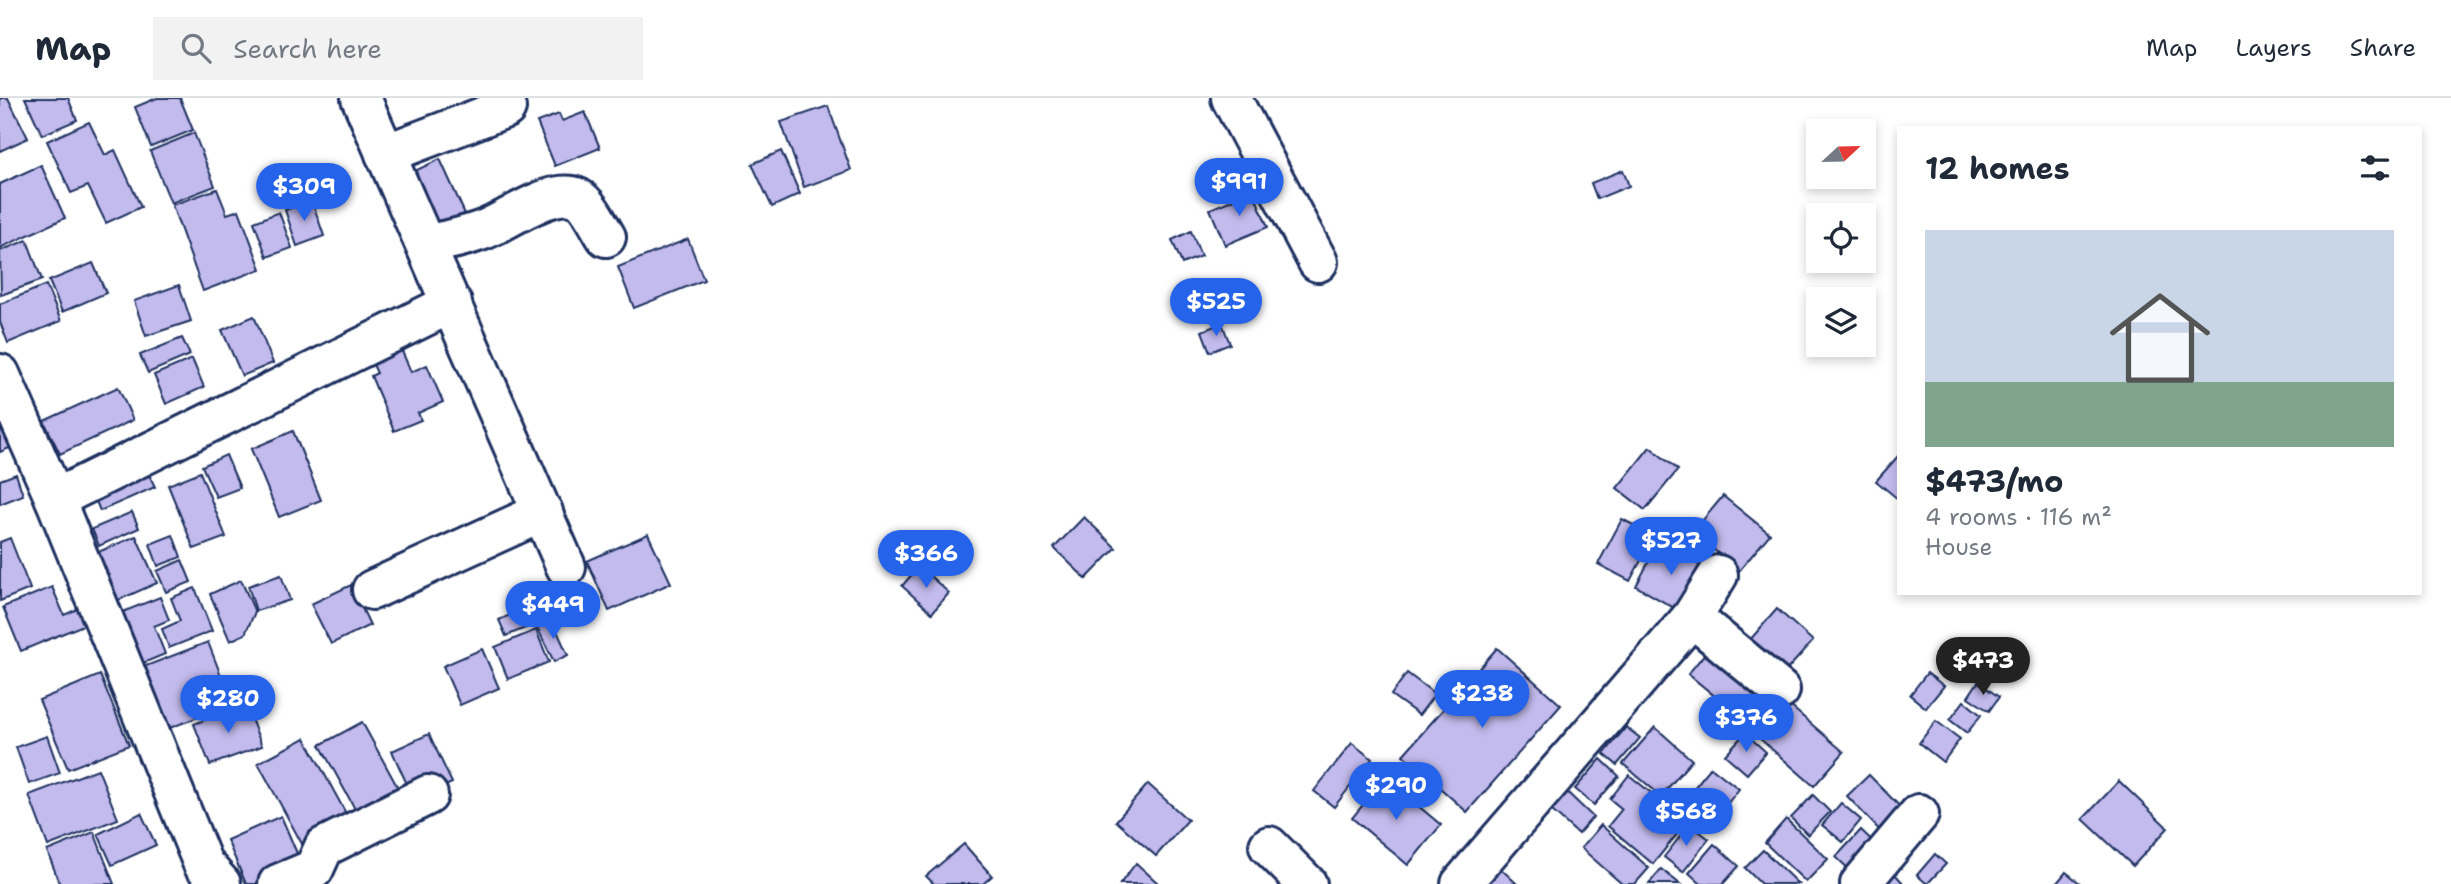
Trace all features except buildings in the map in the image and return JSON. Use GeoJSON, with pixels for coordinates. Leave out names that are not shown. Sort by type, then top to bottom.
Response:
{"type":"FeatureCollection","features":[{"type":"Feature","properties":{"kind":"street"},"geometry":{"type":"LineString","coordinates":[[361,98],[566,568]]}},
{"type":"Feature","properties":{"kind":"street"},"geometry":{"type":"LineString","coordinates":[[1231,98],[1318,262]]}},
{"type":"Feature","properties":{"kind":"street"},"geometry":{"type":"LineString","coordinates":[[385,154],[506,107]]}},
{"type":"Feature","properties":{"kind":"street"},"geometry":{"type":"LineString","coordinates":[[426,244],[476,232],[551,197],[567,194],[581,199],[606,237]]}},
{"type":"Feature","properties":{"kind":"street"},"geometry":{"type":"LineString","coordinates":[[55,499],[452,303]]}},
{"type":"Feature","properties":{"kind":"street"},"geometry":{"type":"LineString","coordinates":[[0,374],[55,499],[203,864],[221,884]]}},
{"type":"Feature","properties":{"kind":"street"},"geometry":{"type":"LineString","coordinates":[[372,590],[543,512]]}},
{"type":"Feature","properties":{"kind":"street"},"geometry":{"type":"LineString","coordinates":[[1461,884],[1692,617],[1718,575]]}},
{"type":"Feature","properties":{"kind":"street"},"geometry":{"type":"LineString","coordinates":[[1692,617],[1780,690]]}},
{"type":"Feature","properties":{"kind":"street"},"geometry":{"type":"LineString","coordinates":[[278,884],[314,869],[324,847],[428,795]]}},
{"type":"Feature","properties":{"kind":"street"},"geometry":{"type":"LineString","coordinates":[[1860,884],[1919,814]]}},
{"type":"Feature","properties":{"kind":"street"},"geometry":{"type":"LineString","coordinates":[[1269,846],[1307,884]]}}]}
